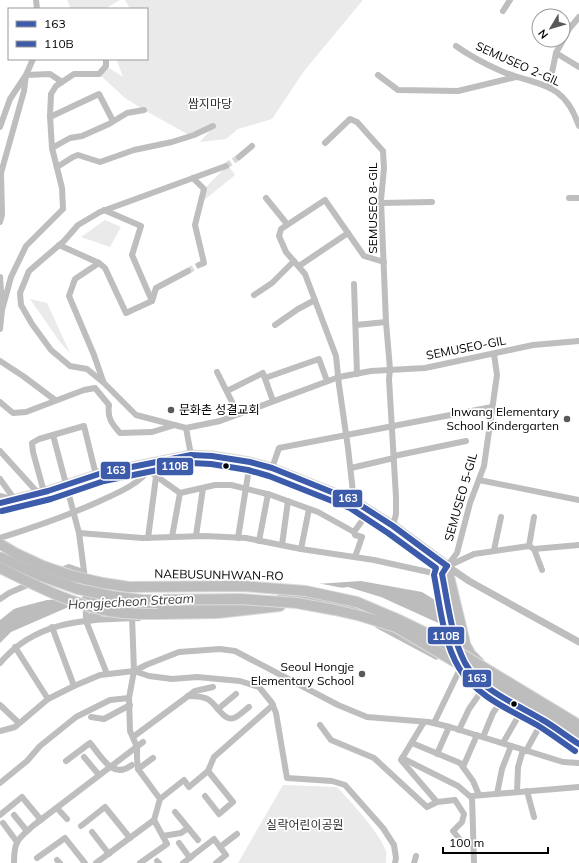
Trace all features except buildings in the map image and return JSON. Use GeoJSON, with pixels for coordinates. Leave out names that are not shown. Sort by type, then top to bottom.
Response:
{"type":"FeatureCollection","features":[{"type":"Feature","properties":{"kind":"highway","name":"NAEBUSUNHWAN-RO"},"geometry":{"type":"LineString","coordinates":[[0,544],[43,566],[72,576],[103,583],[129,587],[242,586],[306,590],[357,602],[397,619],[430,636],[579,724]]}},
{"type":"Feature","properties":{"kind":"highway","name":"NAEBUSUNHWAN-RO"},"geometry":{"type":"LineString","coordinates":[[0,557],[39,576],[78,589],[111,596],[143,600],[240,599],[297,603],[361,616],[396,628],[579,735]]}},
{"type":"Feature","properties":{"kind":"highway"},"geometry":{"type":"LineString","coordinates":[[0,568],[61,597],[86,606],[127,614],[218,613],[280,606]]}},
{"type":"Feature","properties":{"kind":"main road"},"geometry":{"type":"LineString","coordinates":[[0,503],[15,500],[96,475],[191,455],[212,456],[250,462],[272,468],[354,501],[393,526],[447,566],[442,574],[448,584],[466,645],[471,654],[480,663],[579,724]]}},
{"type":"Feature","properties":{"kind":"main road"},"geometry":{"type":"LineString","coordinates":[[448,584],[457,642],[470,672],[485,686],[543,720],[579,744]]}},
{"type":"Feature","properties":{"kind":"street"},"geometry":{"type":"LineString","coordinates":[[503,11],[510,0]]}},
{"type":"Feature","properties":{"kind":"street"},"geometry":{"type":"LineString","coordinates":[[549,87],[556,53],[569,29],[576,25],[579,17]]}},
{"type":"Feature","properties":{"kind":"street","name":"SEMUSEO 2-GIL"},"geometry":{"type":"LineString","coordinates":[[456,46],[472,57],[502,71],[557,91],[566,101],[579,126]]}},
{"type":"Feature","properties":{"kind":"street"},"geometry":{"type":"LineString","coordinates":[[556,53],[579,67]]}},
{"type":"Feature","properties":{"kind":"street"},"geometry":{"type":"LineString","coordinates":[[0,127],[10,99],[26,75],[33,60]]}},
{"type":"Feature","properties":{"kind":"street"},"geometry":{"type":"LineString","coordinates":[[2,310],[12,277],[26,246],[63,209],[62,188],[52,148],[50,117],[51,94],[56,86],[74,74],[99,74],[106,66],[106,60]]}},
{"type":"Feature","properties":{"kind":"street"},"geometry":{"type":"LineString","coordinates":[[26,75],[50,74],[62,82]]}},
{"type":"Feature","properties":{"kind":"street"},"geometry":{"type":"LineString","coordinates":[[0,222],[2,215],[0,173],[24,91],[26,75]]}},
{"type":"Feature","properties":{"kind":"street"},"geometry":{"type":"LineString","coordinates":[[378,75],[398,90],[458,92],[518,76]]}},
{"type":"Feature","properties":{"kind":"street"},"geometry":{"type":"LineString","coordinates":[[50,117],[99,94],[113,121]]}},
{"type":"Feature","properties":{"kind":"street"},"geometry":{"type":"LineString","coordinates":[[52,148],[70,138],[82,136],[127,113],[144,110]]}},
{"type":"Feature","properties":{"kind":"street","name":"SEMUSEO 8-GIL"},"geometry":{"type":"LineString","coordinates":[[325,143],[350,119],[357,122],[384,151],[381,202],[394,457],[396,514],[393,526]]}},
{"type":"Feature","properties":{"kind":"street"},"geometry":{"type":"LineString","coordinates":[[57,167],[78,155],[100,162],[134,150],[172,142],[194,135],[214,126]]}},
{"type":"Feature","properties":{"kind":"street"},"geometry":{"type":"LineString","coordinates":[[240,157],[252,146]]}},
{"type":"Feature","properties":{"kind":"street"},"geometry":{"type":"LineString","coordinates":[[191,455],[186,428],[136,415],[104,383],[87,369],[70,366],[51,350],[32,324],[21,305],[20,293],[29,271],[60,245],[78,225],[104,210],[193,178],[220,171],[226,166]]}},
{"type":"Feature","properties":{"kind":"street"},"geometry":{"type":"LineString","coordinates":[[193,178],[204,189],[195,225],[204,263],[199,265]]}},
{"type":"Feature","properties":{"kind":"street"},"geometry":{"type":"LineString","coordinates":[[266,198],[287,224]]}},
{"type":"Feature","properties":{"kind":"street"},"geometry":{"type":"LineString","coordinates":[[569,198],[579,198]]}},
{"type":"Feature","properties":{"kind":"street"},"geometry":{"type":"LineString","coordinates":[[354,501],[336,356],[305,274],[286,252],[279,236],[281,229],[287,224],[325,200],[364,256],[384,262]]}},
{"type":"Feature","properties":{"kind":"street"},"geometry":{"type":"LineString","coordinates":[[381,202],[432,202]]}},
{"type":"Feature","properties":{"kind":"street"},"geometry":{"type":"LineString","coordinates":[[104,210],[142,226],[132,254],[152,301]]}},
{"type":"Feature","properties":{"kind":"street"},"geometry":{"type":"LineString","coordinates":[[299,266],[348,233]]}},
{"type":"Feature","properties":{"kind":"street"},"geometry":{"type":"LineString","coordinates":[[60,245],[100,263],[105,268],[126,313],[152,301],[156,288],[188,271]]}},
{"type":"Feature","properties":{"kind":"street"},"geometry":{"type":"LineString","coordinates":[[254,295],[272,283],[294,261]]}},
{"type":"Feature","properties":{"kind":"street"},"geometry":{"type":"LineString","coordinates":[[100,263],[75,279],[69,296],[104,383]]}},
{"type":"Feature","properties":{"kind":"street"},"geometry":{"type":"LineString","coordinates":[[0,277],[2,310],[0,329]]}},
{"type":"Feature","properties":{"kind":"street"},"geometry":{"type":"LineString","coordinates":[[354,284],[357,374]]}},
{"type":"Feature","properties":{"kind":"street"},"geometry":{"type":"LineString","coordinates":[[275,325],[298,309],[315,300]]}},
{"type":"Feature","properties":{"kind":"street"},"geometry":{"type":"LineString","coordinates":[[356,325],[386,322]]}},
{"type":"Feature","properties":{"kind":"street","name":"SEMUSEO-GIL"},"geometry":{"type":"LineString","coordinates":[[186,428],[220,421],[339,377],[390,369],[425,368],[533,345],[579,341]]}},
{"type":"Feature","properties":{"kind":"street","name":"SEMUSEO 5-GIL"},"geometry":{"type":"LineString","coordinates":[[447,566],[457,553],[470,503],[484,466],[497,375],[494,354]]}},
{"type":"Feature","properties":{"kind":"street"},"geometry":{"type":"LineString","coordinates":[[265,378],[319,359],[327,381]]}},
{"type":"Feature","properties":{"kind":"street"},"geometry":{"type":"LineString","coordinates":[[0,361],[55,400]]}},
{"type":"Feature","properties":{"kind":"street"},"geometry":{"type":"LineString","coordinates":[[217,372],[238,414]]}},
{"type":"Feature","properties":{"kind":"street"},"geometry":{"type":"LineString","coordinates":[[227,392],[263,373],[273,401]]}},
{"type":"Feature","properties":{"kind":"street"},"geometry":{"type":"LineString","coordinates":[[0,402],[13,413],[26,412],[55,400],[84,390],[95,388],[109,405],[108,414],[111,424],[120,433],[152,432],[175,425]]}},
{"type":"Feature","properties":{"kind":"street"},"geometry":{"type":"LineString","coordinates":[[272,468],[278,448],[492,407]]}},
{"type":"Feature","properties":{"kind":"street"},"geometry":{"type":"LineString","coordinates":[[41,492],[32,443],[39,439],[84,426],[96,475]]}},
{"type":"Feature","properties":{"kind":"street"},"geometry":{"type":"LineString","coordinates":[[53,435],[79,533],[85,582],[86,621],[107,674]]}},
{"type":"Feature","properties":{"kind":"street"},"geometry":{"type":"LineString","coordinates":[[351,468],[466,441]]}},
{"type":"Feature","properties":{"kind":"street"},"geometry":{"type":"LineString","coordinates":[[0,451],[41,492]]}},
{"type":"Feature","properties":{"kind":"street"},"geometry":{"type":"LineString","coordinates":[[0,538],[51,522],[120,492],[149,471],[156,462]]}},
{"type":"Feature","properties":{"kind":"street"},"geometry":{"type":"LineString","coordinates":[[238,538],[250,462]]}},
{"type":"Feature","properties":{"kind":"street"},"geometry":{"type":"LineString","coordinates":[[149,471],[180,493],[215,485],[232,485],[268,494],[318,512],[354,532],[355,535],[362,537],[355,558]]}},
{"type":"Feature","properties":{"kind":"street"},"geometry":{"type":"LineString","coordinates":[[148,538],[156,477]]}},
{"type":"Feature","properties":{"kind":"street"},"geometry":{"type":"LineString","coordinates":[[0,479],[15,500]]}},
{"type":"Feature","properties":{"kind":"street"},"geometry":{"type":"LineString","coordinates":[[479,480],[579,500]]}},
{"type":"Feature","properties":{"kind":"street"},"geometry":{"type":"LineString","coordinates":[[196,536],[203,488]]}},
{"type":"Feature","properties":{"kind":"street"},"geometry":{"type":"LineString","coordinates":[[172,537],[180,493]]}},
{"type":"Feature","properties":{"kind":"street"},"geometry":{"type":"LineString","coordinates":[[259,541],[268,494]]}},
{"type":"Feature","properties":{"kind":"street"},"geometry":{"type":"LineString","coordinates":[[0,496],[15,500]]}},
{"type":"Feature","properties":{"kind":"street"},"geometry":{"type":"LineString","coordinates":[[282,545],[288,501]]}},
{"type":"Feature","properties":{"kind":"street"},"geometry":{"type":"LineString","coordinates":[[301,549],[309,509]]}},
{"type":"Feature","properties":{"kind":"street"},"geometry":{"type":"LineString","coordinates":[[354,532],[369,511]]}},
{"type":"Feature","properties":{"kind":"street"},"geometry":{"type":"LineString","coordinates":[[534,516],[532,547],[542,570]]}},
{"type":"Feature","properties":{"kind":"street"},"geometry":{"type":"LineString","coordinates":[[494,550],[500,517]]}},
{"type":"Feature","properties":{"kind":"street"},"geometry":{"type":"LineString","coordinates":[[79,533],[110,537],[148,538],[196,536],[238,538],[433,573],[474,554],[494,550],[579,544]]}},
{"type":"Feature","properties":{"kind":"street"},"geometry":{"type":"LineString","coordinates":[[447,566],[469,581],[579,642]]}},
{"type":"Feature","properties":{"kind":"street"},"geometry":{"type":"LineString","coordinates":[[0,599],[9,593],[69,567],[83,572]]}},
{"type":"Feature","properties":{"kind":"street"},"geometry":{"type":"LineString","coordinates":[[86,621],[97,614],[132,608],[217,606],[290,597],[324,600],[362,609],[385,617],[462,656]]}},
{"type":"Feature","properties":{"kind":"street"},"geometry":{"type":"LineString","coordinates":[[0,663],[16,647],[52,627],[102,619],[222,616],[280,606],[318,609],[367,621],[392,632],[460,669],[477,680]]}},
{"type":"Feature","properties":{"kind":"street"},"geometry":{"type":"LineString","coordinates":[[132,608],[134,671],[130,701],[130,731],[137,747],[138,769],[160,799]]}},
{"type":"Feature","properties":{"kind":"street"},"geometry":{"type":"LineString","coordinates":[[52,627],[74,686]]}},
{"type":"Feature","properties":{"kind":"street"},"geometry":{"type":"LineString","coordinates":[[16,647],[48,698]]}},
{"type":"Feature","properties":{"kind":"street"},"geometry":{"type":"LineString","coordinates":[[0,731],[15,727],[48,698],[100,675],[134,671],[179,652],[220,649],[235,651],[338,705],[367,717],[434,723],[563,762],[579,763]]}},
{"type":"Feature","properties":{"kind":"street"},"geometry":{"type":"LineString","coordinates":[[434,723],[460,669]]}},
{"type":"Feature","properties":{"kind":"street"},"geometry":{"type":"LineString","coordinates":[[134,671],[149,676],[172,679],[197,677],[240,681],[259,687],[273,705],[276,713],[287,778],[332,781],[345,785],[383,828],[391,840],[394,845],[396,858],[395,863]]}},
{"type":"Feature","properties":{"kind":"street"},"geometry":{"type":"LineString","coordinates":[[133,737],[195,691],[213,686]]}},
{"type":"Feature","properties":{"kind":"street"},"geometry":{"type":"LineString","coordinates":[[459,730],[469,709],[485,686]]}},
{"type":"Feature","properties":{"kind":"street"},"geometry":{"type":"LineString","coordinates":[[218,709],[236,694]]}},
{"type":"Feature","properties":{"kind":"street"},"geometry":{"type":"LineString","coordinates":[[188,696],[197,696],[208,699],[222,715],[231,718],[236,718],[249,707]]}},
{"type":"Feature","properties":{"kind":"street"},"geometry":{"type":"LineString","coordinates":[[463,767],[504,696]]}},
{"type":"Feature","properties":{"kind":"street"},"geometry":{"type":"LineString","coordinates":[[0,783],[27,761],[40,746],[76,717],[110,700],[130,701]]}},
{"type":"Feature","properties":{"kind":"street"},"geometry":{"type":"LineString","coordinates":[[91,717],[104,719],[130,701]]}},
{"type":"Feature","properties":{"kind":"street"},"geometry":{"type":"LineString","coordinates":[[0,705],[19,723]]}},
{"type":"Feature","properties":{"kind":"street"},"geometry":{"type":"LineString","coordinates":[[96,863],[154,820],[160,799],[184,780],[189,787],[208,771],[214,757],[273,705]]}},
{"type":"Feature","properties":{"kind":"street"},"geometry":{"type":"LineString","coordinates":[[503,744],[523,708]]}},
{"type":"Feature","properties":{"kind":"street"},"geometry":{"type":"LineString","coordinates":[[517,792],[518,767],[524,750],[543,720]]}},
{"type":"Feature","properties":{"kind":"street"},"geometry":{"type":"LineString","coordinates":[[402,759],[424,722]]}},
{"type":"Feature","properties":{"kind":"street"},"geometry":{"type":"LineString","coordinates":[[320,725],[331,740],[374,758],[427,807],[437,802],[455,800],[464,814],[462,822],[452,832],[461,840]]}},
{"type":"Feature","properties":{"kind":"street"},"geometry":{"type":"LineString","coordinates":[[437,754],[449,727]]}},
{"type":"Feature","properties":{"kind":"street"},"geometry":{"type":"LineString","coordinates":[[14,863],[14,849],[19,839],[27,831],[144,742]]}},
{"type":"Feature","properties":{"kind":"street"},"geometry":{"type":"LineString","coordinates":[[66,761],[90,743],[110,768],[126,770],[132,765]]}},
{"type":"Feature","properties":{"kind":"street"},"geometry":{"type":"LineString","coordinates":[[412,743],[460,763],[473,781],[479,795]]}},
{"type":"Feature","properties":{"kind":"street"},"geometry":{"type":"LineString","coordinates":[[497,794],[502,768],[511,746]]}},
{"type":"Feature","properties":{"kind":"street"},"geometry":{"type":"LineString","coordinates":[[84,757],[99,775]]}},
{"type":"Feature","properties":{"kind":"street"},"geometry":{"type":"LineString","coordinates":[[138,769],[153,758]]}},
{"type":"Feature","properties":{"kind":"street"},"geometry":{"type":"LineString","coordinates":[[402,759],[437,802]]}},
{"type":"Feature","properties":{"kind":"street"},"geometry":{"type":"LineString","coordinates":[[402,759],[458,786],[472,798],[474,863]]}},
{"type":"Feature","properties":{"kind":"street"},"geometry":{"type":"LineString","coordinates":[[206,796],[219,814],[233,802],[208,771]]}},
{"type":"Feature","properties":{"kind":"street"},"geometry":{"type":"LineString","coordinates":[[472,798],[472,796],[479,795],[579,787]]}},
{"type":"Feature","properties":{"kind":"street"},"geometry":{"type":"LineString","coordinates":[[527,791],[534,817]]}},
{"type":"Feature","properties":{"kind":"street"},"geometry":{"type":"LineString","coordinates":[[0,815],[22,797],[41,820]]}},
{"type":"Feature","properties":{"kind":"street"},"geometry":{"type":"LineString","coordinates":[[81,826],[105,807],[130,838]]}},
{"type":"Feature","properties":{"kind":"street"},"geometry":{"type":"LineString","coordinates":[[57,808],[67,820]]}},
{"type":"Feature","properties":{"kind":"street"},"geometry":{"type":"LineString","coordinates":[[176,812],[198,840]]}},
{"type":"Feature","properties":{"kind":"street"},"geometry":{"type":"LineString","coordinates":[[14,814],[27,831]]}},
{"type":"Feature","properties":{"kind":"street"},"geometry":{"type":"LineString","coordinates":[[140,863],[167,844],[154,820]]}},
{"type":"Feature","properties":{"kind":"street"},"geometry":{"type":"LineString","coordinates":[[3,823],[17,842]]}},
{"type":"Feature","properties":{"kind":"street"},"geometry":{"type":"LineString","coordinates":[[162,836],[181,833],[188,828]]}},
{"type":"Feature","properties":{"kind":"street"},"geometry":{"type":"LineString","coordinates":[[92,832],[109,854]]}},
{"type":"Feature","properties":{"kind":"street"},"geometry":{"type":"LineString","coordinates":[[220,847],[237,834]]}},
{"type":"Feature","properties":{"kind":"street"},"geometry":{"type":"LineString","coordinates":[[37,858],[65,838],[86,863]]}},
{"type":"Feature","properties":{"kind":"street"},"geometry":{"type":"LineString","coordinates":[[183,863],[214,838],[226,854],[216,863]]}},
{"type":"Feature","properties":{"kind":"street"},"geometry":{"type":"LineString","coordinates":[[179,843],[190,858]]}},
{"type":"Feature","properties":{"kind":"street"},"geometry":{"type":"LineString","coordinates":[[414,863],[416,856]]}},
{"type":"Feature","properties":{"kind":"green space"},"geometry":{"type":"Polygon","coordinates":[[[67,0],[120,0],[107,8],[71,8],[67,0]]]}},
{"type":"Feature","properties":{"kind":"green space","name":"쌈지마당"},"geometry":{"type":"Polygon","coordinates":[[[125,0],[363,0],[304,71],[272,119],[238,129],[226,139],[200,142],[213,127],[191,136],[125,98],[99,74],[106,66],[123,77],[118,60],[148,60],[148,8],[129,8],[125,0]]]}},
{"type":"Feature","properties":{"kind":"green space"},"geometry":{"type":"Polygon","coordinates":[[[228,165],[235,175],[203,201],[204,189],[228,165]]]}},
{"type":"Feature","properties":{"kind":"green space"},"geometry":{"type":"Polygon","coordinates":[[[105,220],[121,227],[110,247],[81,237],[105,220]]]}},
{"type":"Feature","properties":{"kind":"green space"},"geometry":{"type":"Polygon","coordinates":[[[30,299],[47,303],[70,353],[60,342],[30,299]]]}},
{"type":"Feature","properties":{"kind":"green space","name":"실락어린이공원"},"geometry":{"type":"Polygon","coordinates":[[[283,785],[337,787],[378,835],[386,851],[386,863],[238,863],[283,785]]]}},
{"type":"Feature","properties":{"kind":"shaded area"},"geometry":{"type":"Polygon","coordinates":[[[361,581],[422,592],[440,603],[447,627],[381,597],[348,587],[305,593],[80,602],[11,632],[0,643],[0,620],[14,609],[47,600],[82,598],[112,592],[285,586],[361,581]]]}},
{"type":"Feature","properties":{"kind":"pier"},"geometry":{"type":"Polygon","coordinates":[[[312,582],[348,589],[273,600],[119,602],[83,596],[112,590],[139,591],[312,582]]]}},
{"type":"Feature","properties":{"kind":"tunnel"},"geometry":{"type":"LineString","coordinates":[[226,166],[239,157]]}},
{"type":"Feature","properties":{"kind":"tunnel"},"geometry":{"type":"LineString","coordinates":[[188,271],[199,265]]}},
{"type":"Feature","properties":{"kind":"transit line","name":"163"},"geometry":{"type":"LineString","coordinates":[[0,503],[48,491],[102,473],[191,455],[212,456],[250,462],[272,468],[354,501],[393,526],[447,566]]}},
{"type":"Feature","properties":{"kind":"transit line","name":"110B"},"geometry":{"type":"LineString","coordinates":[[2,511],[51,499],[104,481],[192,463],[211,464],[248,470],[269,476],[350,508],[388,533],[436,568],[434,575],[446,635],[454,658],[466,678],[475,687],[494,701],[537,725],[575,751]]}},
{"type":"Feature","properties":{"kind":"transit line","name":"163"},"geometry":{"type":"LineString","coordinates":[[447,566],[442,574],[450,619],[456,642],[465,663],[471,672],[479,681],[499,695],[546,722],[579,744]]}},
{"type":"Feature","properties":{"kind":"place","name":"문화촌 성결교회"},"geometry":{"type":"Point","coordinates":[171,410]}},
{"type":"Feature","properties":{"kind":"place","name":"Inwang Elementary School Kindergarten"},"geometry":{"type":"Point","coordinates":[567,419]}},
{"type":"Feature","properties":{"kind":"place","name":"Seoul Hongje Elementary School"},"geometry":{"type":"Point","coordinates":[362,674]}},
{"type":"Feature","properties":{"kind":"water label","name":"Hongjecheon Stream"},"geometry":{"type":"Point","coordinates":[131,601]}}]}
